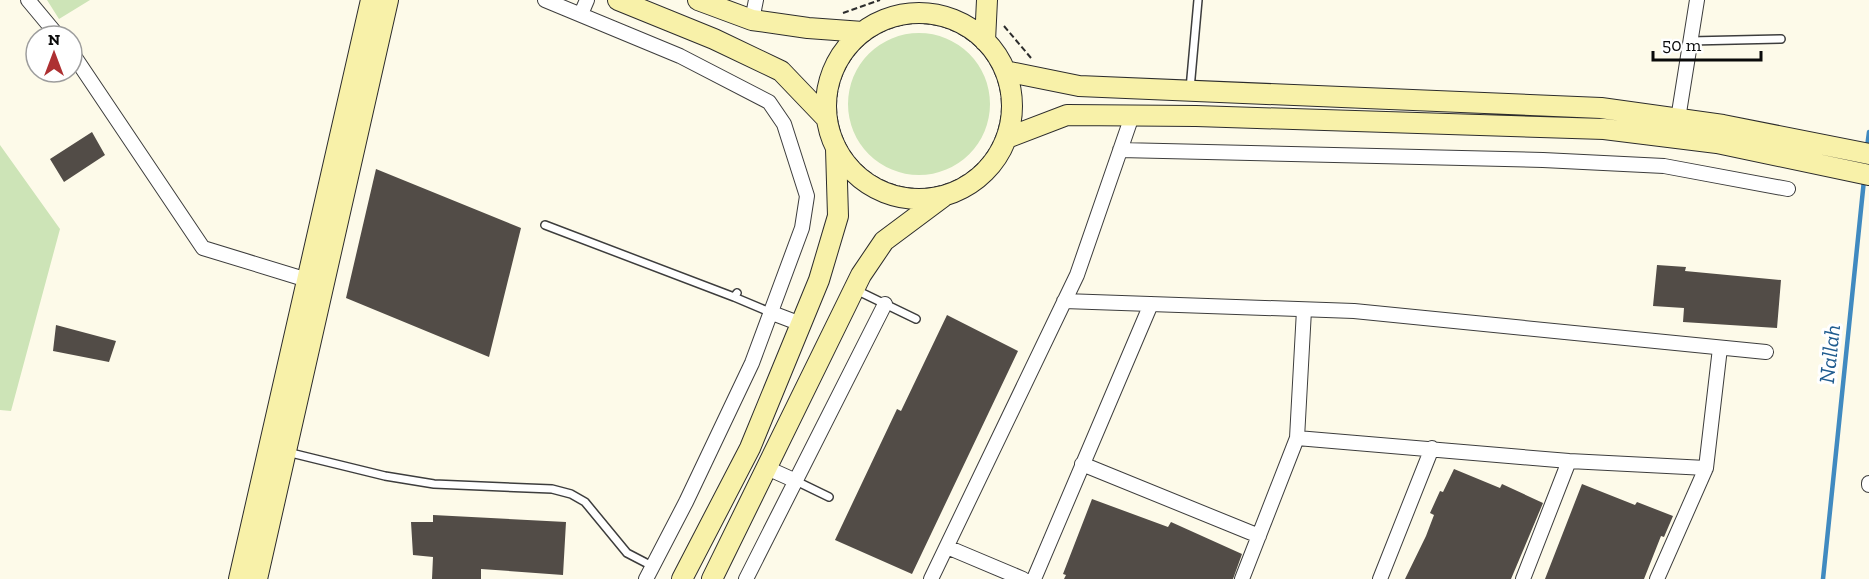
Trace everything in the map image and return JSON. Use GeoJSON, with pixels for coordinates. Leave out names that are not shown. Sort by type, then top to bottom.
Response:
{"type":"FeatureCollection","features":[{"type":"Feature","properties":{"kind":"street"},"geometry":{"type":"LineString","coordinates":[[28,0],[48,24]]}},
{"type":"Feature","properties":{"kind":"street"},"geometry":{"type":"LineString","coordinates":[[257,579],[286,452],[315,282],[371,0]]}},
{"type":"Feature","properties":{"kind":"street"},"geometry":{"type":"LineString","coordinates":[[239,579],[388,0]]}},
{"type":"Feature","properties":{"kind":"street"},"geometry":{"type":"LineString","coordinates":[[545,0],[680,56],[769,102],[784,124],[807,196],[802,228],[752,363],[649,573]]}},
{"type":"Feature","properties":{"kind":"street"},"geometry":{"type":"LineString","coordinates":[[580,14],[587,0]]}},
{"type":"Feature","properties":{"kind":"street"},"geometry":{"type":"LineString","coordinates":[[618,0],[714,39],[781,71],[826,118]]}},
{"type":"Feature","properties":{"kind":"street"},"geometry":{"type":"LineString","coordinates":[[698,0],[752,20],[808,28],[862,32]]}},
{"type":"Feature","properties":{"kind":"street"},"geometry":{"type":"LineString","coordinates":[[752,20],[756,0]]}},
{"type":"Feature","properties":{"kind":"street"},"geometry":{"type":"LineString","coordinates":[[893,17],[911,0]]}},
{"type":"Feature","properties":{"kind":"street"},"geometry":{"type":"LineString","coordinates":[[985,41],[987,0]]}},
{"type":"Feature","properties":{"kind":"street"},"geometry":{"type":"LineString","coordinates":[[1678,119],[1697,0]]}},
{"type":"Feature","properties":{"kind":"street"},"geometry":{"type":"LineString","coordinates":[[682,579],[750,448],[819,280],[838,216],[836,148],[826,118],[826,99],[830,77],[841,55],[862,32],[893,17],[911,14],[942,16],[956,21],[985,41],[1005,71],[1012,103],[1007,138],[996,160],[975,181],[947,194],[925,200],[891,195],[860,178],[836,148]]}},
{"type":"Feature","properties":{"kind":"street"},"geometry":{"type":"LineString","coordinates":[[84,71],[202,248],[315,282]]}},
{"type":"Feature","properties":{"kind":"street"},"geometry":{"type":"LineString","coordinates":[[1005,71],[1079,86],[1601,108],[1678,119],[1869,154]]}},
{"type":"Feature","properties":{"kind":"street"},"geometry":{"type":"LineString","coordinates":[[1007,138],[1068,115],[1604,129],[1717,143],[1869,175]]}},
{"type":"Feature","properties":{"kind":"street"},"geometry":{"type":"LineString","coordinates":[[931,579],[1077,275],[1132,116]]}},
{"type":"Feature","properties":{"kind":"street"},"geometry":{"type":"LineString","coordinates":[[1120,150],[1543,160],[1664,166],[1788,189]]}},
{"type":"Feature","properties":{"kind":"street"},"geometry":{"type":"LineString","coordinates":[[712,579],[854,289],[884,241],[947,194]]}},
{"type":"Feature","properties":{"kind":"street"},"geometry":{"type":"LineString","coordinates":[[1064,301],[1366,313],[1766,352]]}},
{"type":"Feature","properties":{"kind":"street"},"geometry":{"type":"LineString","coordinates":[[746,579],[885,304]]}},
{"type":"Feature","properties":{"kind":"street"},"geometry":{"type":"LineString","coordinates":[[1034,579],[1150,304]]}},
{"type":"Feature","properties":{"kind":"street"},"geometry":{"type":"LineString","coordinates":[[1242,579],[1297,438],[1304,310]]}},
{"type":"Feature","properties":{"kind":"street"},"geometry":{"type":"LineString","coordinates":[[772,313],[801,324]]}},
{"type":"Feature","properties":{"kind":"street"},"geometry":{"type":"LineString","coordinates":[[1657,579],[1706,468],[1720,348]]}},
{"type":"Feature","properties":{"kind":"street"},"geometry":{"type":"LineString","coordinates":[[1297,438],[1569,461],[1706,468]]}},
{"type":"Feature","properties":{"kind":"street"},"geometry":{"type":"LineString","coordinates":[[1380,579],[1432,448]]}},
{"type":"Feature","properties":{"kind":"street"},"geometry":{"type":"LineString","coordinates":[[1523,579],[1569,461]]}},
{"type":"Feature","properties":{"kind":"street"},"geometry":{"type":"LineString","coordinates":[[1083,464],[1259,536]]}},
{"type":"Feature","properties":{"kind":"street"},"geometry":{"type":"LineString","coordinates":[[767,468],[796,481]]}},
{"type":"Feature","properties":{"kind":"street"},"geometry":{"type":"LineString","coordinates":[[947,547],[1023,579]]}},
{"type":"Feature","properties":{"kind":"lane"},"geometry":{"type":"LineString","coordinates":[[1190,92],[1198,0]]}},
{"type":"Feature","properties":{"kind":"lane"},"geometry":{"type":"LineString","coordinates":[[1690,41],[1781,39]]}},
{"type":"Feature","properties":{"kind":"lane"},"geometry":{"type":"LineString","coordinates":[[545,225],[723,295],[736,295],[772,313]]}},
{"type":"Feature","properties":{"kind":"lane"},"geometry":{"type":"LineString","coordinates":[[854,289],[916,319]]}},
{"type":"Feature","properties":{"kind":"lane"},"geometry":{"type":"LineString","coordinates":[[286,452],[385,476],[434,484],[552,489],[571,494],[585,502],[627,553],[649,573]]}},
{"type":"Feature","properties":{"kind":"lane"},"geometry":{"type":"LineString","coordinates":[[796,481],[829,498]]}},
{"type":"Feature","properties":{"kind":"path"},"geometry":{"type":"LineString","coordinates":[[1001,19],[1013,38],[1036,62]]}},
{"type":"Feature","properties":{"kind":"path"},"geometry":{"type":"LineString","coordinates":[[916,24],[937,26],[957,33],[978,48],[994,70],[1002,95],[1002,104],[1001,122],[992,146],[976,167],[954,182],[928,189],[901,188],[877,178],[856,161],[841,134],[836,104],[839,83],[847,64],[860,48],[877,35],[896,27],[916,24]]}},
{"type":"Feature","properties":{"kind":"green space"},"geometry":{"type":"Polygon","coordinates":[[[47,0],[90,0],[59,19],[47,0]]]}},
{"type":"Feature","properties":{"kind":"green space"},"geometry":{"type":"Polygon","coordinates":[[[919,33],[946,38],[969,54],[985,77],[990,104],[985,131],[969,154],[946,170],[919,175],[892,170],[869,154],[853,131],[848,104],[853,77],[869,54],[892,38],[919,33]]]}},
{"type":"Feature","properties":{"kind":"green space"},"geometry":{"type":"Polygon","coordinates":[[[0,145],[60,229],[11,411],[0,410],[0,145]]]}},
{"type":"Feature","properties":{"kind":"building"},"geometry":{"type":"Polygon","coordinates":[[[92,132],[105,155],[64,182],[50,159],[92,132]]]}},
{"type":"Feature","properties":{"kind":"building"},"geometry":{"type":"Polygon","coordinates":[[[376,169],[521,228],[489,357],[346,298],[376,169]]]}},
{"type":"Feature","properties":{"kind":"building"},"geometry":{"type":"Polygon","coordinates":[[[1657,265],[1686,267],[1685,271],[1781,280],[1777,328],[1683,322],[1684,308],[1653,306],[1657,265]]]}},
{"type":"Feature","properties":{"kind":"building"},"geometry":{"type":"Polygon","coordinates":[[[947,315],[1018,351],[912,574],[835,540],[897,409],[901,411],[947,315]]]}},
{"type":"Feature","properties":{"kind":"building"},"geometry":{"type":"Polygon","coordinates":[[[56,325],[116,341],[109,362],[53,351],[56,325]]]}},
{"type":"Feature","properties":{"kind":"building"},"geometry":{"type":"Polygon","coordinates":[[[1454,469],[1500,488],[1502,484],[1543,503],[1511,579],[1405,579],[1434,515],[1430,513],[1454,469]]]}},
{"type":"Feature","properties":{"kind":"building"},"geometry":{"type":"Polygon","coordinates":[[[1582,484],[1635,505],[1637,502],[1673,516],[1664,537],[1661,536],[1644,579],[1545,579],[1582,484]]]}},
{"type":"Feature","properties":{"kind":"building"},"geometry":{"type":"Polygon","coordinates":[[[1092,499],[1168,527],[1171,522],[1242,554],[1233,579],[1064,579],[1066,575],[1063,574],[1092,499]]]}},
{"type":"Feature","properties":{"kind":"building"},"geometry":{"type":"Polygon","coordinates":[[[433,515],[566,522],[563,575],[481,569],[481,579],[432,579],[433,557],[413,555],[411,522],[433,522],[433,515]]]}},
{"type":"Feature","properties":{"kind":"waterway","name":"Nallah"},"geometry":{"type":"LineString","coordinates":[[1867,147],[1869,132]]}},
{"type":"Feature","properties":{"kind":"waterway","name":"Nallah"},"geometry":{"type":"LineString","coordinates":[[1823,579],[1864,180]]}}]}
